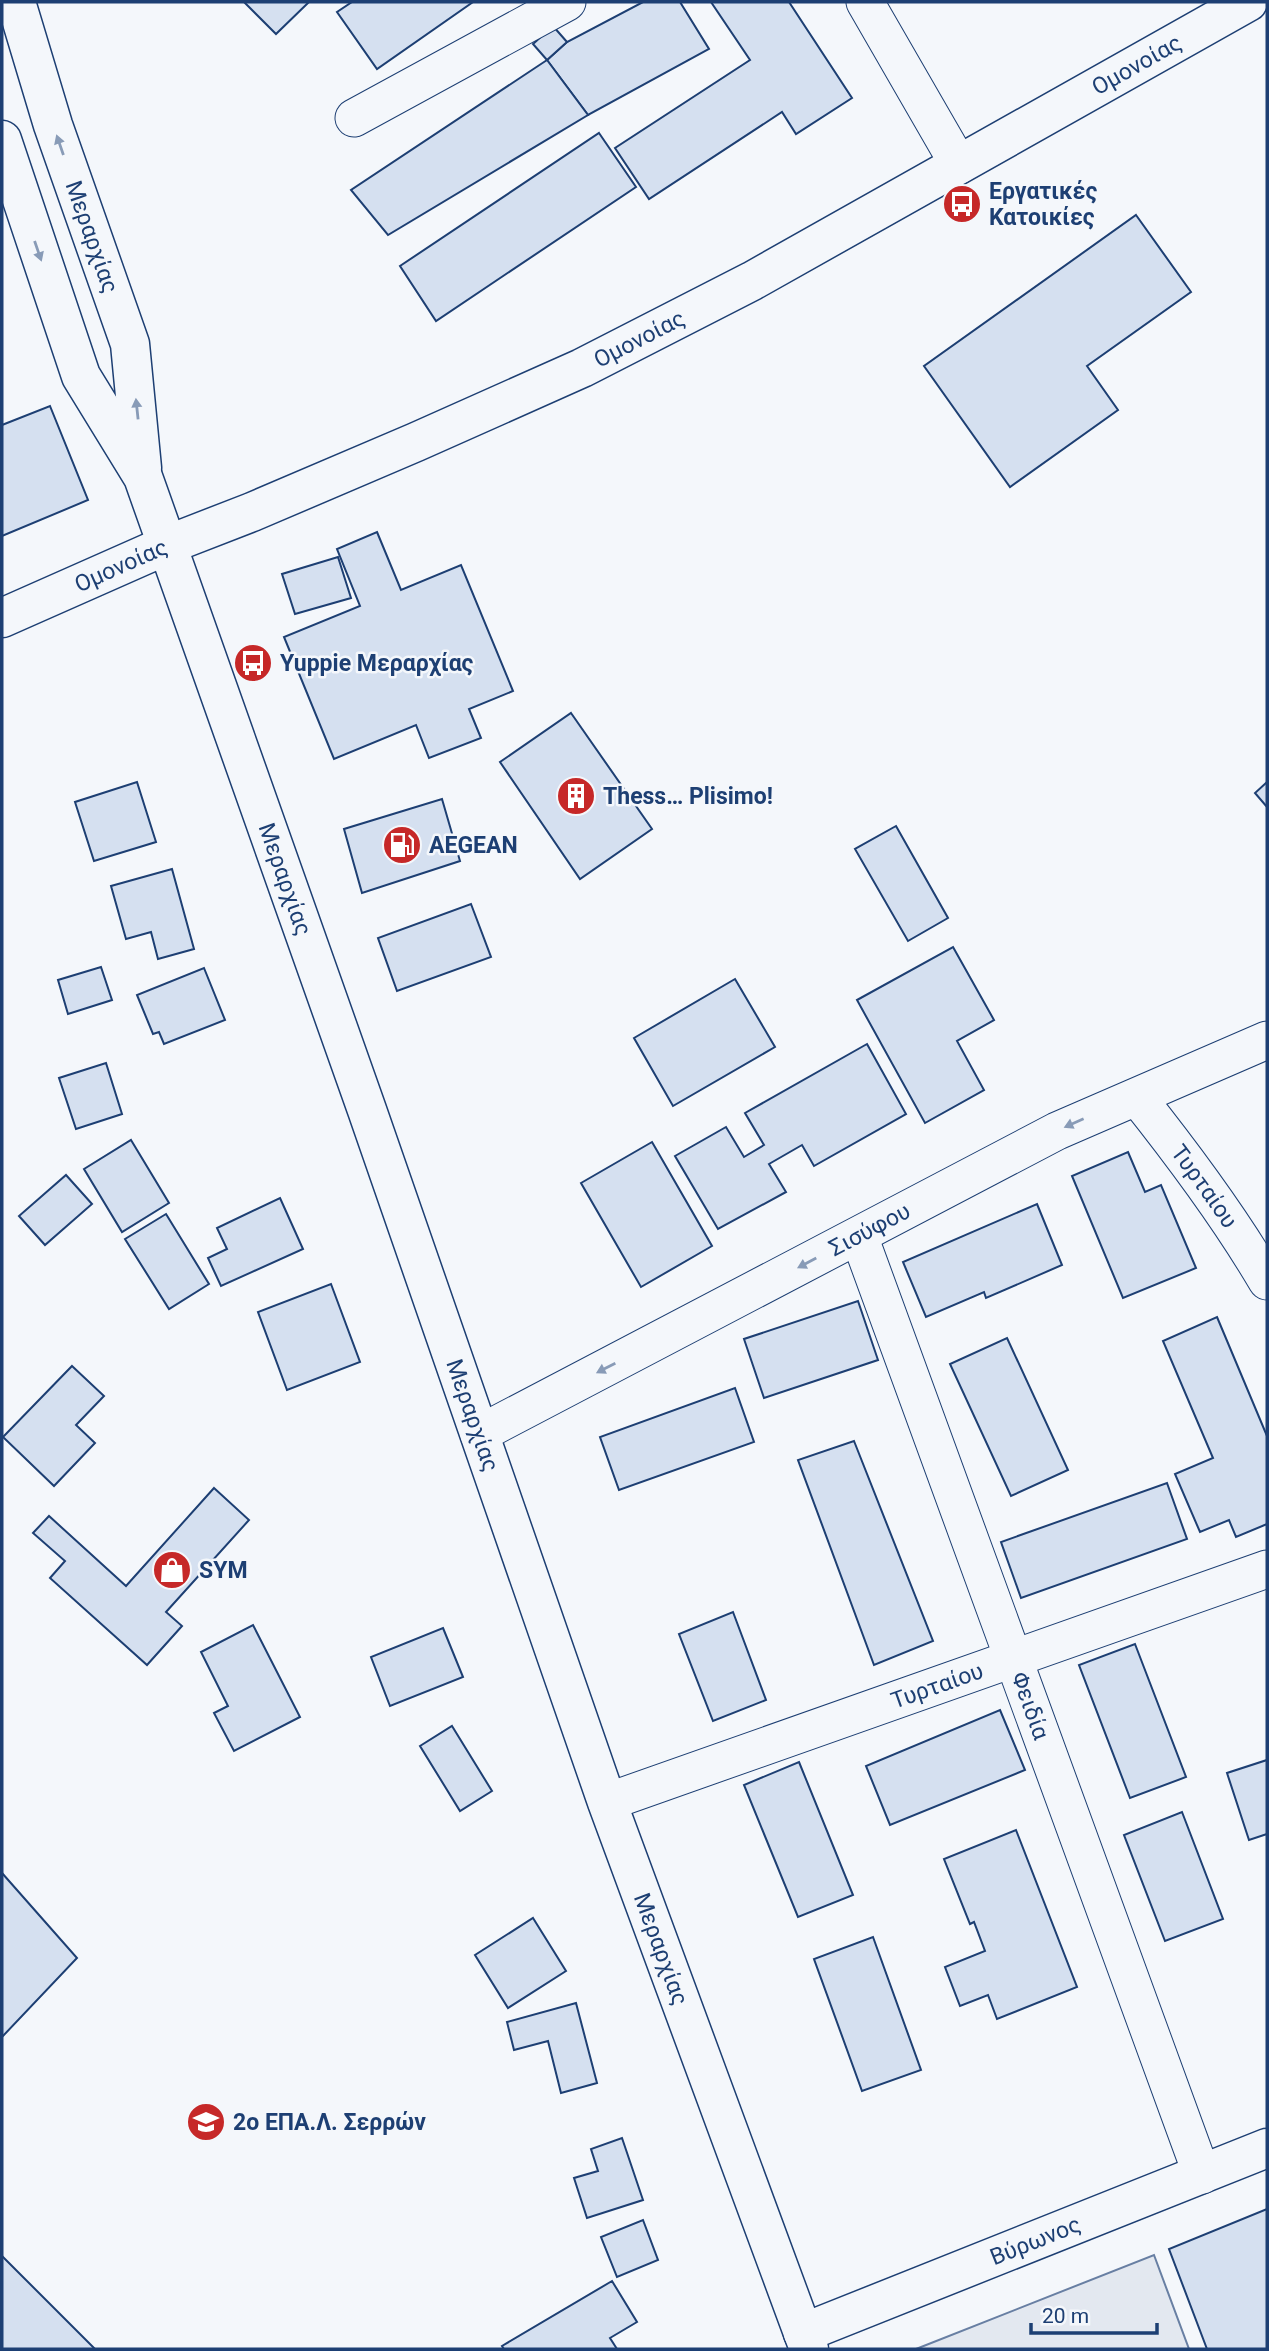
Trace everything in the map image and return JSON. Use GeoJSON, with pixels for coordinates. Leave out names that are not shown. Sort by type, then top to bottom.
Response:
{"type":"FeatureCollection","features":[{"type":"Feature","properties":{"kind":"main road","name":"Μεραρχίας"},"geometry":{"type":"LineString","coordinates":[[16,2],[53,125],[130,344],[143,477]]}},
{"type":"Feature","properties":{"kind":"main road","name":"Ομονοίας"},"geometry":{"type":"LineString","coordinates":[[2,618],[167,545],[391,453],[582,368],[752,281],[1248,2]]}},
{"type":"Feature","properties":{"kind":"main road","name":"Μεραρχίας"},"geometry":{"type":"LineString","coordinates":[[2,140],[9,178],[81,376],[143,477],[607,1802],[806,2341]]}},
{"type":"Feature","properties":{"kind":"main road","name":"Βύρωνος"},"geometry":{"type":"LineString","coordinates":[[806,2341],[1267,2148]]}},
{"type":"Feature","properties":{"kind":"street"},"geometry":{"type":"LineString","coordinates":[[354,118],[567,2]]}},
{"type":"Feature","properties":{"kind":"street"},"geometry":{"type":"LineString","coordinates":[[865,2],[959,165]]}},
{"type":"Feature","properties":{"kind":"street","name":"Σισύφου"},"geometry":{"type":"LineString","coordinates":[[479,1434],[1040,1140],[1267,1040]]}},
{"type":"Feature","properties":{"kind":"street","name":"Τυρταίου"},"geometry":{"type":"LineString","coordinates":[[1137,1097],[1192,1166],[1243,1240],[1267,1281]]}},
{"type":"Feature","properties":{"kind":"street","name":"Φειδία"},"geometry":{"type":"LineString","coordinates":[[859,1236],[1202,2175]]}},
{"type":"Feature","properties":{"kind":"street","name":"Τυρταίου"},"geometry":{"type":"LineString","coordinates":[[607,1802],[1267,1569]]}},
{"type":"Feature","properties":{"kind":"shaded area"},"geometry":{"type":"Polygon","coordinates":[[[1154,2255],[1189,2349],[916,2349],[1154,2255]]]}},
{"type":"Feature","properties":{"kind":"building"},"geometry":{"type":"Polygon","coordinates":[[[244,2],[309,2],[276,34],[244,2]]]}},
{"type":"Feature","properties":{"kind":"building"},"geometry":{"type":"Polygon","coordinates":[[[352,2],[473,2],[377,69],[337,12],[352,2]]]}},
{"type":"Feature","properties":{"kind":"building"},"geometry":{"type":"Polygon","coordinates":[[[643,2],[680,2],[709,49],[588,115],[547,60],[567,42],[643,2]]]}},
{"type":"Feature","properties":{"kind":"building"},"geometry":{"type":"Polygon","coordinates":[[[711,2],[789,2],[852,98],[796,134],[782,112],[649,199],[615,148],[750,60],[711,2]]]}},
{"type":"Feature","properties":{"kind":"building"},"geometry":{"type":"Polygon","coordinates":[[[553,26],[567,42],[547,60],[533,44],[553,26]]]}},
{"type":"Feature","properties":{"kind":"building"},"geometry":{"type":"Polygon","coordinates":[[[547,60],[588,115],[388,235],[351,190],[547,60]]]}},
{"type":"Feature","properties":{"kind":"building"},"geometry":{"type":"Polygon","coordinates":[[[599,133],[636,187],[436,321],[400,266],[599,133]]]}},
{"type":"Feature","properties":{"kind":"building"},"geometry":{"type":"Polygon","coordinates":[[[1136,215],[1191,292],[1087,366],[1118,410],[1010,487],[924,366],[1136,215]]]}},
{"type":"Feature","properties":{"kind":"building"},"geometry":{"type":"Polygon","coordinates":[[[50,406],[88,500],[2,536],[2,425],[50,406]]]}},
{"type":"Feature","properties":{"kind":"building"},"geometry":{"type":"Polygon","coordinates":[[[377,532],[401,590],[461,565],[513,691],[469,709],[481,738],[429,758],[416,725],[334,759],[284,637],[360,606],[337,549],[377,532]]]}},
{"type":"Feature","properties":{"kind":"building"},"geometry":{"type":"Polygon","coordinates":[[[338,557],[351,598],[295,614],[282,574],[338,557]]]}},
{"type":"Feature","properties":{"kind":"building","name":"Thess… Plisimo!"},"geometry":{"type":"Polygon","coordinates":[[[571,713],[652,829],[580,879],[500,762],[571,713]]]}},
{"type":"Feature","properties":{"kind":"building"},"geometry":{"type":"Polygon","coordinates":[[[137,782],[156,842],[94,861],[75,802],[137,782]]]}},
{"type":"Feature","properties":{"kind":"building"},"geometry":{"type":"Polygon","coordinates":[[[1267,782],[1267,807],[1255,793],[1267,782]]]}},
{"type":"Feature","properties":{"kind":"building","name":"AEGEAN"},"geometry":{"type":"Polygon","coordinates":[[[442,799],[460,861],[362,893],[344,829],[442,799]]]}},
{"type":"Feature","properties":{"kind":"building"},"geometry":{"type":"Polygon","coordinates":[[[896,826],[948,918],[908,941],[855,849],[896,826]]]}},
{"type":"Feature","properties":{"kind":"building"},"geometry":{"type":"Polygon","coordinates":[[[172,869],[194,949],[158,959],[151,932],[126,939],[111,886],[172,869]]]}},
{"type":"Feature","properties":{"kind":"building"},"geometry":{"type":"Polygon","coordinates":[[[471,904],[491,957],[397,991],[378,938],[471,904]]]}},
{"type":"Feature","properties":{"kind":"building"},"geometry":{"type":"Polygon","coordinates":[[[953,947],[994,1020],[957,1041],[984,1090],[925,1123],[857,1000],[953,947]]]}},
{"type":"Feature","properties":{"kind":"building"},"geometry":{"type":"Polygon","coordinates":[[[101,967],[112,1000],[68,1014],[58,980],[101,967]]]}},
{"type":"Feature","properties":{"kind":"building"},"geometry":{"type":"Polygon","coordinates":[[[204,968],[225,1020],[164,1044],[159,1032],[153,1034],[137,995],[204,968]]]}},
{"type":"Feature","properties":{"kind":"building"},"geometry":{"type":"Polygon","coordinates":[[[735,979],[775,1047],[673,1106],[634,1038],[735,979]]]}},
{"type":"Feature","properties":{"kind":"building"},"geometry":{"type":"Polygon","coordinates":[[[867,1044],[906,1114],[814,1166],[802,1145],[769,1164],[786,1192],[718,1229],[675,1156],[726,1127],[744,1157],[764,1145],[745,1113],[867,1044]]]}},
{"type":"Feature","properties":{"kind":"building"},"geometry":{"type":"Polygon","coordinates":[[[106,1063],[122,1114],[76,1129],[59,1078],[106,1063]]]}},
{"type":"Feature","properties":{"kind":"building"},"geometry":{"type":"Polygon","coordinates":[[[131,1140],[169,1203],[122,1232],[84,1169],[131,1140]]]}},
{"type":"Feature","properties":{"kind":"building"},"geometry":{"type":"Polygon","coordinates":[[[652,1142],[712,1246],[641,1287],[581,1183],[652,1142]]]}},
{"type":"Feature","properties":{"kind":"building"},"geometry":{"type":"Polygon","coordinates":[[[1128,1152],[1145,1192],[1161,1185],[1196,1268],[1123,1298],[1072,1176],[1128,1152]]]}},
{"type":"Feature","properties":{"kind":"building"},"geometry":{"type":"Polygon","coordinates":[[[66,1175],[92,1204],[45,1245],[19,1216],[66,1175]]]}},
{"type":"Feature","properties":{"kind":"building"},"geometry":{"type":"Polygon","coordinates":[[[280,1198],[303,1249],[221,1286],[208,1258],[227,1249],[217,1228],[280,1198]]]}},
{"type":"Feature","properties":{"kind":"building"},"geometry":{"type":"Polygon","coordinates":[[[1037,1204],[1062,1265],[986,1298],[984,1292],[926,1317],[903,1262],[1037,1204]]]}},
{"type":"Feature","properties":{"kind":"building"},"geometry":{"type":"Polygon","coordinates":[[[166,1214],[209,1284],[169,1309],[125,1239],[166,1214]]]}},
{"type":"Feature","properties":{"kind":"building"},"geometry":{"type":"Polygon","coordinates":[[[331,1284],[360,1362],[287,1390],[258,1312],[331,1284]]]}},
{"type":"Feature","properties":{"kind":"building"},"geometry":{"type":"Polygon","coordinates":[[[858,1301],[878,1360],[764,1398],[744,1339],[858,1301]]]}},
{"type":"Feature","properties":{"kind":"building"},"geometry":{"type":"Polygon","coordinates":[[[1217,1317],[1267,1436],[1267,1524],[1236,1537],[1229,1520],[1200,1532],[1175,1474],[1213,1458],[1163,1341],[1217,1317]]]}},
{"type":"Feature","properties":{"kind":"building"},"geometry":{"type":"Polygon","coordinates":[[[1007,1338],[1068,1470],[1011,1496],[950,1364],[1007,1338]]]}},
{"type":"Feature","properties":{"kind":"building"},"geometry":{"type":"Polygon","coordinates":[[[72,1366],[104,1396],[76,1425],[95,1443],[54,1486],[3,1437],[72,1366]]]}},
{"type":"Feature","properties":{"kind":"building"},"geometry":{"type":"Polygon","coordinates":[[[735,1388],[754,1442],[619,1490],[600,1437],[735,1388]]]}},
{"type":"Feature","properties":{"kind":"building"},"geometry":{"type":"Polygon","coordinates":[[[854,1441],[933,1641],[874,1665],[798,1460],[854,1441]]]}},
{"type":"Feature","properties":{"kind":"building"},"geometry":{"type":"Polygon","coordinates":[[[1167,1483],[1187,1539],[1021,1598],[1001,1542],[1167,1483]]]}},
{"type":"Feature","properties":{"kind":"building","name":"SYM"},"geometry":{"type":"Polygon","coordinates":[[[214,1488],[249,1520],[166,1612],[182,1626],[147,1665],[50,1578],[65,1561],[33,1533],[49,1516],[126,1586],[214,1488]]]}},
{"type":"Feature","properties":{"kind":"building"},"geometry":{"type":"Polygon","coordinates":[[[733,1612],[766,1700],[713,1721],[679,1634],[733,1612]]]}},
{"type":"Feature","properties":{"kind":"building"},"geometry":{"type":"Polygon","coordinates":[[[253,1625],[300,1717],[234,1751],[214,1713],[228,1706],[201,1652],[253,1625]]]}},
{"type":"Feature","properties":{"kind":"building"},"geometry":{"type":"Polygon","coordinates":[[[443,1628],[463,1677],[390,1706],[371,1657],[443,1628]]]}},
{"type":"Feature","properties":{"kind":"building"},"geometry":{"type":"Polygon","coordinates":[[[1135,1644],[1186,1777],[1130,1798],[1079,1665],[1135,1644]]]}},
{"type":"Feature","properties":{"kind":"building"},"geometry":{"type":"Polygon","coordinates":[[[1000,1710],[1025,1770],[890,1825],[866,1766],[1000,1710]]]}},
{"type":"Feature","properties":{"kind":"building"},"geometry":{"type":"Polygon","coordinates":[[[452,1726],[492,1791],[460,1811],[420,1746],[452,1726]]]}},
{"type":"Feature","properties":{"kind":"building"},"geometry":{"type":"Polygon","coordinates":[[[1267,1760],[1267,1834],[1249,1840],[1227,1773],[1267,1760]]]}},
{"type":"Feature","properties":{"kind":"building"},"geometry":{"type":"Polygon","coordinates":[[[799,1762],[853,1895],[798,1917],[744,1785],[799,1762]]]}},
{"type":"Feature","properties":{"kind":"building"},"geometry":{"type":"Polygon","coordinates":[[[1182,1812],[1223,1919],[1165,1941],[1124,1835],[1182,1812]]]}},
{"type":"Feature","properties":{"kind":"building"},"geometry":{"type":"Polygon","coordinates":[[[1016,1830],[1077,1987],[997,2019],[988,1995],[960,2006],[945,1967],[985,1951],[974,1922],[970,1924],[944,1859],[1016,1830]]]}},
{"type":"Feature","properties":{"kind":"building"},"geometry":{"type":"Polygon","coordinates":[[[2,1873],[77,1958],[2,2037],[2,1873]]]}},
{"type":"Feature","properties":{"kind":"building"},"geometry":{"type":"Polygon","coordinates":[[[533,1918],[566,1971],[508,2008],[475,1955],[533,1918]]]}},
{"type":"Feature","properties":{"kind":"building"},"geometry":{"type":"Polygon","coordinates":[[[873,1937],[921,2070],[862,2091],[814,1959],[873,1937]]]}},
{"type":"Feature","properties":{"kind":"building"},"geometry":{"type":"Polygon","coordinates":[[[576,2003],[597,2083],[561,2093],[548,2041],[514,2050],[507,2022],[576,2003]]]}},
{"type":"Feature","properties":{"kind":"building"},"geometry":{"type":"Polygon","coordinates":[[[622,2138],[643,2200],[587,2218],[574,2178],[598,2171],[591,2149],[622,2138]]]}},
{"type":"Feature","properties":{"kind":"building"},"geometry":{"type":"Polygon","coordinates":[[[1267,2209],[1267,2349],[1207,2349],[1169,2249],[1267,2209]]]}},
{"type":"Feature","properties":{"kind":"building"},"geometry":{"type":"Polygon","coordinates":[[[643,2220],[658,2260],[617,2277],[601,2237],[643,2220]]]}},
{"type":"Feature","properties":{"kind":"building"},"geometry":{"type":"Polygon","coordinates":[[[2,2256],[95,2349],[2,2349],[2,2256]]]}},
{"type":"Feature","properties":{"kind":"building"},"geometry":{"type":"Polygon","coordinates":[[[612,2281],[637,2322],[610,2338],[617,2349],[504,2349],[502,2346],[612,2281]]]}},
{"type":"Feature","properties":{"kind":"place","name":"Εργατικές Κατοικίες"},"geometry":{"type":"Point","coordinates":[962,204]}},
{"type":"Feature","properties":{"kind":"place","name":"Yuppie Μεραρχίας"},"geometry":{"type":"Point","coordinates":[253,663]}},
{"type":"Feature","properties":{"kind":"place","name":"Thess… Plisimo!"},"geometry":{"type":"Point","coordinates":[576,796]}},
{"type":"Feature","properties":{"kind":"place","name":"AEGEAN"},"geometry":{"type":"Point","coordinates":[402,845]}},
{"type":"Feature","properties":{"kind":"place","name":"SYM"},"geometry":{"type":"Point","coordinates":[172,1570]}},
{"type":"Feature","properties":{"kind":"place","name":"2ο ΕΠΑ.Λ. Σερρών"},"geometry":{"type":"Point","coordinates":[206,2122]}}]}
